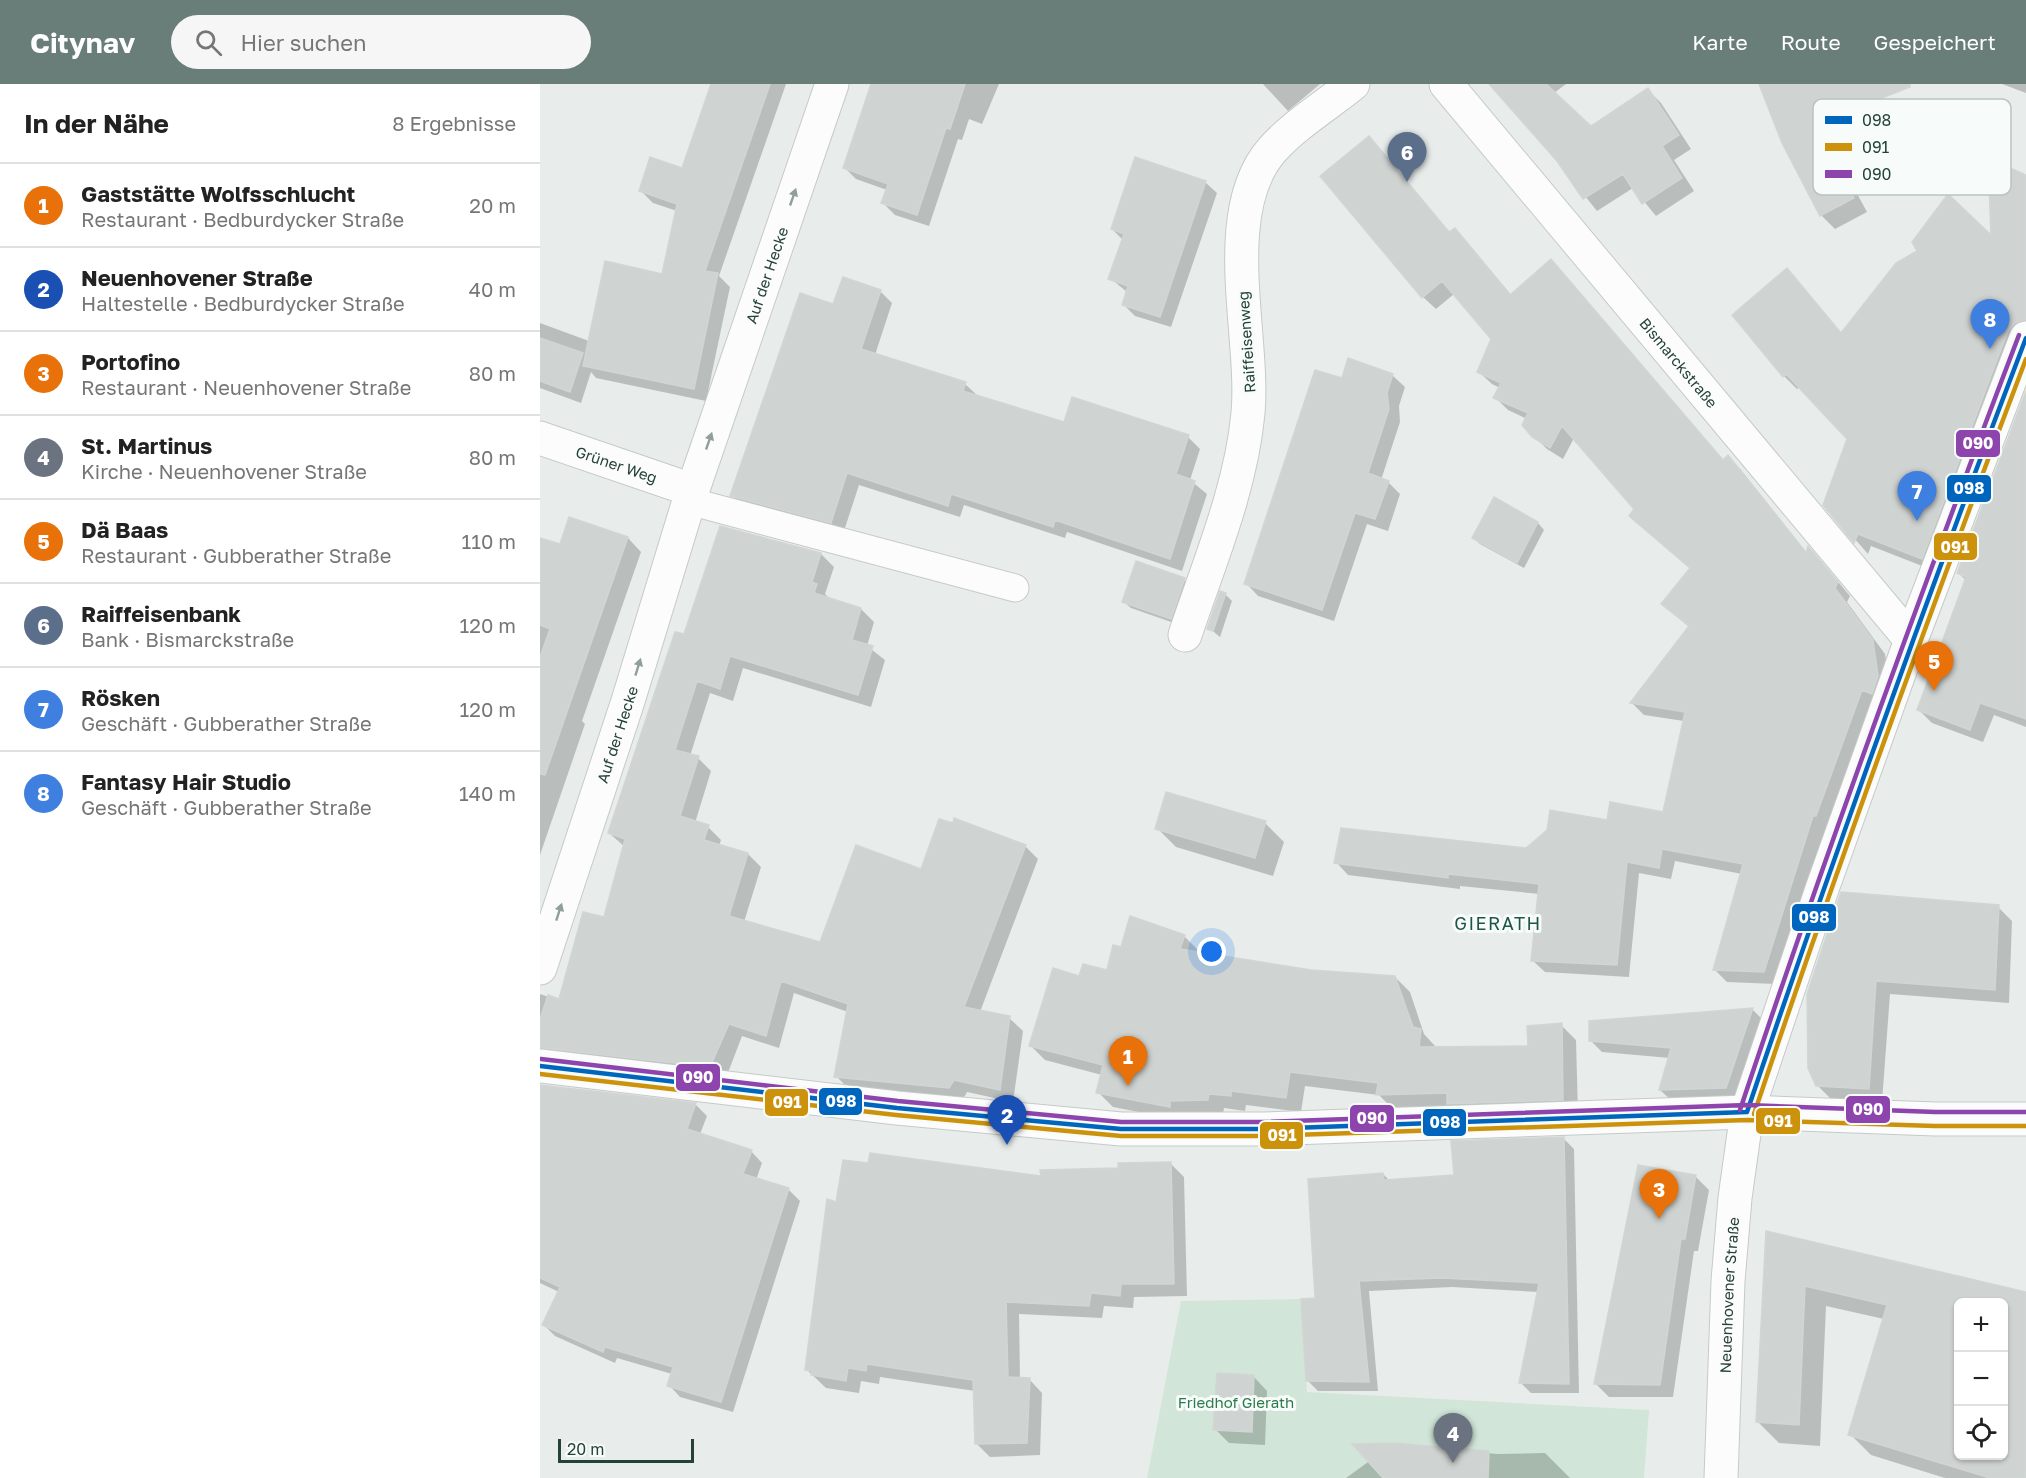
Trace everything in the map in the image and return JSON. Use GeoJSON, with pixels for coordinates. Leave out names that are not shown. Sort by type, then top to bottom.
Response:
{"type":"FeatureCollection","features":[{"type":"Feature","properties":{"kind":"street","name":"Auf der Hecke"},"geometry":{"type":"LineString","coordinates":[[540,968],[624,712],[690,495],[832,84]]}},
{"type":"Feature","properties":{"kind":"street","name":"Raiffeisenweg"},"geometry":{"type":"LineString","coordinates":[[1185,635],[1232,495],[1245,442],[1250,386],[1241,271],[1244,230],[1253,188],[1263,162],[1271,151],[1353,84]]}},
{"type":"Feature","properties":{"kind":"street","name":"Bismarckstraße"},"geometry":{"type":"LineString","coordinates":[[1446,84],[1911,640]]}},
{"type":"Feature","properties":{"kind":"street","name":"Neuenhovener Straße"},"geometry":{"type":"LineString","coordinates":[[1721,1478],[1728,1281],[1734,1198],[1747,1112],[1822,889],[1911,640],[2026,338]]}},
{"type":"Feature","properties":{"kind":"street","name":"Grüner Weg"},"geometry":{"type":"LineString","coordinates":[[540,438],[690,495]]}},
{"type":"Feature","properties":{"kind":"street"},"geometry":{"type":"LineString","coordinates":[[540,1066],[897,1108],[1120,1129],[1264,1129],[1747,1112],[1935,1119],[2026,1119]]}},
{"type":"Feature","properties":{"kind":"lane"},"geometry":{"type":"LineString","coordinates":[[690,495],[1015,588]]}},
{"type":"Feature","properties":{"kind":"green space","name":"Friedhof Gierath"},"geometry":{"type":"Polygon","coordinates":[[[1301,1299],[1307,1392],[1649,1410],[1644,1478],[1147,1478],[1181,1301],[1301,1299]]]}},
{"type":"Feature","properties":{"kind":"building"},"geometry":{"type":"Polygon","coordinates":[[[711,84],[770,84],[705,271],[718,273],[694,389],[583,366],[605,261],[662,274],[677,204],[639,191],[650,157],[682,168],[711,84]]]}},
{"type":"Feature","properties":{"kind":"building"},"geometry":{"type":"Polygon","coordinates":[[[871,84],[965,84],[950,129],[946,128],[917,215],[881,203],[888,184],[843,168],[871,84]]]}},
{"type":"Feature","properties":{"kind":"building"},"geometry":{"type":"Polygon","coordinates":[[[1489,84],[1546,84],[1591,126],[1648,88],[1679,135],[1662,146],[1682,178],[1642,204],[1623,174],[1583,199],[1557,161],[1489,84]]]}},
{"type":"Feature","properties":{"kind":"building"},"geometry":{"type":"Polygon","coordinates":[[[1759,84],[1910,84],[1910,87],[1879,99],[1813,99],[1813,195],[1852,195],[1854,198],[1820,216],[1782,143],[1759,84]]]}},
{"type":"Feature","properties":{"kind":"building"},"geometry":{"type":"Polygon","coordinates":[[[1369,136],[1449,232],[1455,228],[1510,295],[1551,259],[1723,460],[1728,455],[1806,553],[1808,546],[1838,582],[1835,588],[1873,640],[1878,676],[1872,694],[1862,690],[1816,816],[1813,816],[1764,972],[1713,970],[1743,864],[1662,849],[1659,868],[1627,862],[1617,965],[1531,961],[1539,884],[1448,874],[1448,878],[1334,863],[1341,828],[1526,848],[1547,830],[1550,810],[1607,820],[1610,802],[1663,812],[1685,712],[1630,703],[1689,626],[1661,604],[1690,568],[1629,516],[1634,509],[1562,426],[1550,448],[1532,437],[1522,425],[1528,413],[1493,398],[1501,383],[1477,372],[1491,339],[1442,281],[1422,298],[1320,176],[1369,136]]]}},
{"type":"Feature","properties":{"kind":"building"},"geometry":{"type":"Polygon","coordinates":[[[1135,157],[1206,181],[1160,317],[1122,305],[1128,286],[1108,279],[1124,234],[1111,229],[1135,157]]]}},
{"type":"Feature","properties":{"kind":"building"},"geometry":{"type":"Polygon","coordinates":[[[2011,168],[2026,175],[2026,320],[2015,323],[2008,331],[1922,559],[1858,534],[1854,543],[1823,505],[1847,439],[1786,374],[1783,377],[1732,315],[1787,268],[1841,333],[1896,263],[1917,251],[1912,242],[1947,195],[1991,235],[1989,195],[2011,195],[2011,168]]]}},
{"type":"Feature","properties":{"kind":"building"},"geometry":{"type":"Polygon","coordinates":[[[843,277],[881,290],[861,349],[966,382],[963,391],[1064,422],[1072,397],[1189,435],[1176,474],[1195,481],[1170,559],[1055,520],[1053,527],[951,494],[948,506],[847,473],[831,523],[730,496],[800,293],[833,304],[843,277]]]}},
{"type":"Feature","properties":{"kind":"building"},"geometry":{"type":"Polygon","coordinates":[[[540,338],[583,353],[570,392],[540,381],[540,338]]]}},
{"type":"Feature","properties":{"kind":"building"},"geometry":{"type":"Polygon","coordinates":[[[1348,358],[1393,374],[1387,393],[1389,409],[1368,473],[1389,481],[1375,519],[1355,513],[1322,610],[1244,584],[1315,370],[1342,378],[1348,358]]]}},
{"type":"Feature","properties":{"kind":"building"},"geometry":{"type":"Polygon","coordinates":[[[2026,391],[2026,719],[1980,703],[1970,730],[1917,710],[1966,577],[1957,573],[2026,391]]]}},
{"type":"Feature","properties":{"kind":"building"},"geometry":{"type":"Polygon","coordinates":[[[1494,497],[1538,522],[1517,563],[1472,538],[1494,497]]]}},
{"type":"Feature","properties":{"kind":"building"},"geometry":{"type":"Polygon","coordinates":[[[569,517],[628,537],[545,775],[540,774],[540,657],[550,629],[540,625],[540,538],[560,544],[569,517]]]}},
{"type":"Feature","properties":{"kind":"building"},"geometry":{"type":"Polygon","coordinates":[[[720,526],[821,553],[812,582],[817,584],[814,593],[861,608],[852,640],[873,646],[858,695],[730,656],[720,689],[697,681],[675,750],[699,756],[680,816],[709,825],[704,840],[748,853],[729,916],[820,942],[856,845],[921,869],[939,819],[953,823],[954,818],[1026,845],[964,1007],[1010,1016],[1000,1090],[954,1080],[949,1088],[834,1077],[848,1004],[781,981],[766,1036],[729,1024],[710,1067],[540,1048],[540,1019],[548,995],[559,999],[583,912],[604,917],[625,839],[608,833],[675,632],[684,634],[720,526]]]}},
{"type":"Feature","properties":{"kind":"building"},"geometry":{"type":"Polygon","coordinates":[[[1136,561],[1185,578],[1171,619],[1122,602],[1136,561]]]}},
{"type":"Feature","properties":{"kind":"building"},"geometry":{"type":"Polygon","coordinates":[[[1220,591],[1226,593],[1213,631],[1207,629],[1220,591]]]}},
{"type":"Feature","properties":{"kind":"building"},"geometry":{"type":"Polygon","coordinates":[[[1166,792],[1266,821],[1255,858],[1155,829],[1166,792]]]}},
{"type":"Feature","properties":{"kind":"building"},"geometry":{"type":"Polygon","coordinates":[[[1841,892],[1999,905],[1995,990],[1876,981],[1869,1089],[1816,1086],[1808,1068],[1807,994],[1841,892]]]}},
{"type":"Feature","properties":{"kind":"building"},"geometry":{"type":"Polygon","coordinates":[[[1130,916],[1185,935],[1180,949],[1311,970],[1395,976],[1413,1027],[1421,1029],[1419,1047],[1528,1046],[1527,1026],[1562,1023],[1563,1100],[1447,1104],[1447,1093],[1376,1095],[1378,1083],[1290,1072],[1286,1098],[1231,1091],[1231,1096],[1209,1094],[1208,1100],[1170,1101],[1170,1107],[1096,1093],[1103,1065],[1029,1046],[1053,968],[1079,976],[1083,964],[1107,970],[1113,945],[1121,947],[1130,916]]]}},
{"type":"Feature","properties":{"kind":"building"},"geometry":{"type":"Polygon","coordinates":[[[1753,1008],[1726,1088],[1659,1090],[1671,1048],[1589,1041],[1589,1021],[1753,1008]]]}},
{"type":"Feature","properties":{"kind":"building"},"geometry":{"type":"Polygon","coordinates":[[[540,1085],[696,1103],[687,1129],[752,1150],[743,1174],[789,1188],[721,1402],[667,1386],[673,1367],[605,1347],[603,1352],[542,1325],[560,1287],[540,1278],[540,1085]]]}},
{"type":"Feature","properties":{"kind":"building"},"geometry":{"type":"Polygon","coordinates":[[[1564,1137],[1569,1384],[1519,1383],[1539,1283],[1441,1278],[1359,1281],[1369,1382],[1306,1381],[1301,1299],[1315,1298],[1308,1179],[1383,1173],[1384,1180],[1454,1175],[1451,1141],[1564,1137]]]}},
{"type":"Feature","properties":{"kind":"building"},"geometry":{"type":"Polygon","coordinates":[[[870,1153],[1041,1176],[1040,1170],[1118,1168],[1118,1163],[1171,1162],[1174,1284],[1121,1284],[1120,1296],[1091,1293],[1089,1306],[1006,1302],[1008,1377],[1030,1378],[1027,1443],[975,1444],[973,1380],[867,1364],[866,1371],[848,1368],[846,1381],[811,1375],[812,1371],[805,1370],[827,1199],[836,1202],[843,1160],[868,1163],[870,1153]]]}},
{"type":"Feature","properties":{"kind":"building"},"geometry":{"type":"Polygon","coordinates":[[[1638,1165],[1696,1175],[1685,1239],[1681,1239],[1660,1385],[1594,1384],[1638,1165]]]}},
{"type":"Feature","properties":{"kind":"building"},"geometry":{"type":"Polygon","coordinates":[[[1766,1231],[2026,1292],[2026,1478],[1990,1478],[1848,1435],[1887,1305],[1805,1286],[1799,1425],[1756,1422],[1766,1231]]]}},
{"type":"Feature","properties":{"kind":"building"},"geometry":{"type":"Polygon","coordinates":[[[1217,1373],[1254,1375],[1252,1432],[1213,1430],[1217,1373]]]}},
{"type":"Feature","properties":{"kind":"building"},"geometry":{"type":"Polygon","coordinates":[[[1393,1443],[1489,1451],[1488,1478],[1383,1478],[1352,1444],[1393,1443]]]}},
{"type":"Feature","properties":{"kind":"transit line","name":"090"},"geometry":{"type":"LineString","coordinates":[[1740,1110],[1875,721],[2019,335]]}},
{"type":"Feature","properties":{"kind":"transit line","name":"098"},"geometry":{"type":"LineString","coordinates":[[1747,1112],[1883,724],[2026,338]]}},
{"type":"Feature","properties":{"kind":"transit line","name":"091"},"geometry":{"type":"LineString","coordinates":[[1754,1114],[1886,735],[2026,359]]}},
{"type":"Feature","properties":{"kind":"transit line","name":"090"},"geometry":{"type":"LineString","coordinates":[[541,1059],[898,1101],[1121,1122],[1264,1122],[1747,1105],[1935,1112],[2026,1112]]}},
{"type":"Feature","properties":{"kind":"transit line","name":"098"},"geometry":{"type":"LineString","coordinates":[[540,1066],[897,1108],[1121,1129],[1264,1129],[1747,1112]]}},
{"type":"Feature","properties":{"kind":"transit line","name":"091"},"geometry":{"type":"LineString","coordinates":[[540,1074],[896,1115],[1121,1136],[1264,1136],[1747,1120],[1935,1126],[2026,1126]]}},
{"type":"Feature","properties":{"kind":"place","name":"Raiffeisenbank"},"geometry":{"type":"Point","coordinates":[1407,182]}},
{"type":"Feature","properties":{"kind":"place","name":"Fantasy Hair Studio"},"geometry":{"type":"Point","coordinates":[1990,349]}},
{"type":"Feature","properties":{"kind":"place","name":"Rösken"},"geometry":{"type":"Point","coordinates":[1917,521]}},
{"type":"Feature","properties":{"kind":"place","name":"Dä Baas"},"geometry":{"type":"Point","coordinates":[1934,691]}},
{"type":"Feature","properties":{"kind":"place","name":"Gaststätte Wolfsschlucht"},"geometry":{"type":"Point","coordinates":[1128,1086]}},
{"type":"Feature","properties":{"kind":"place","name":"Neuenhovener Straße"},"geometry":{"type":"Point","coordinates":[1007,1145]}},
{"type":"Feature","properties":{"kind":"place","name":"Portofino"},"geometry":{"type":"Point","coordinates":[1659,1219]}},
{"type":"Feature","properties":{"kind":"place","name":"St. Martinus"},"geometry":{"type":"Point","coordinates":[1453,1463]}},
{"type":"Feature","properties":{"kind":"district","name":"GIERATH"},"geometry":{"type":"Point","coordinates":[1498,923]}}]}
